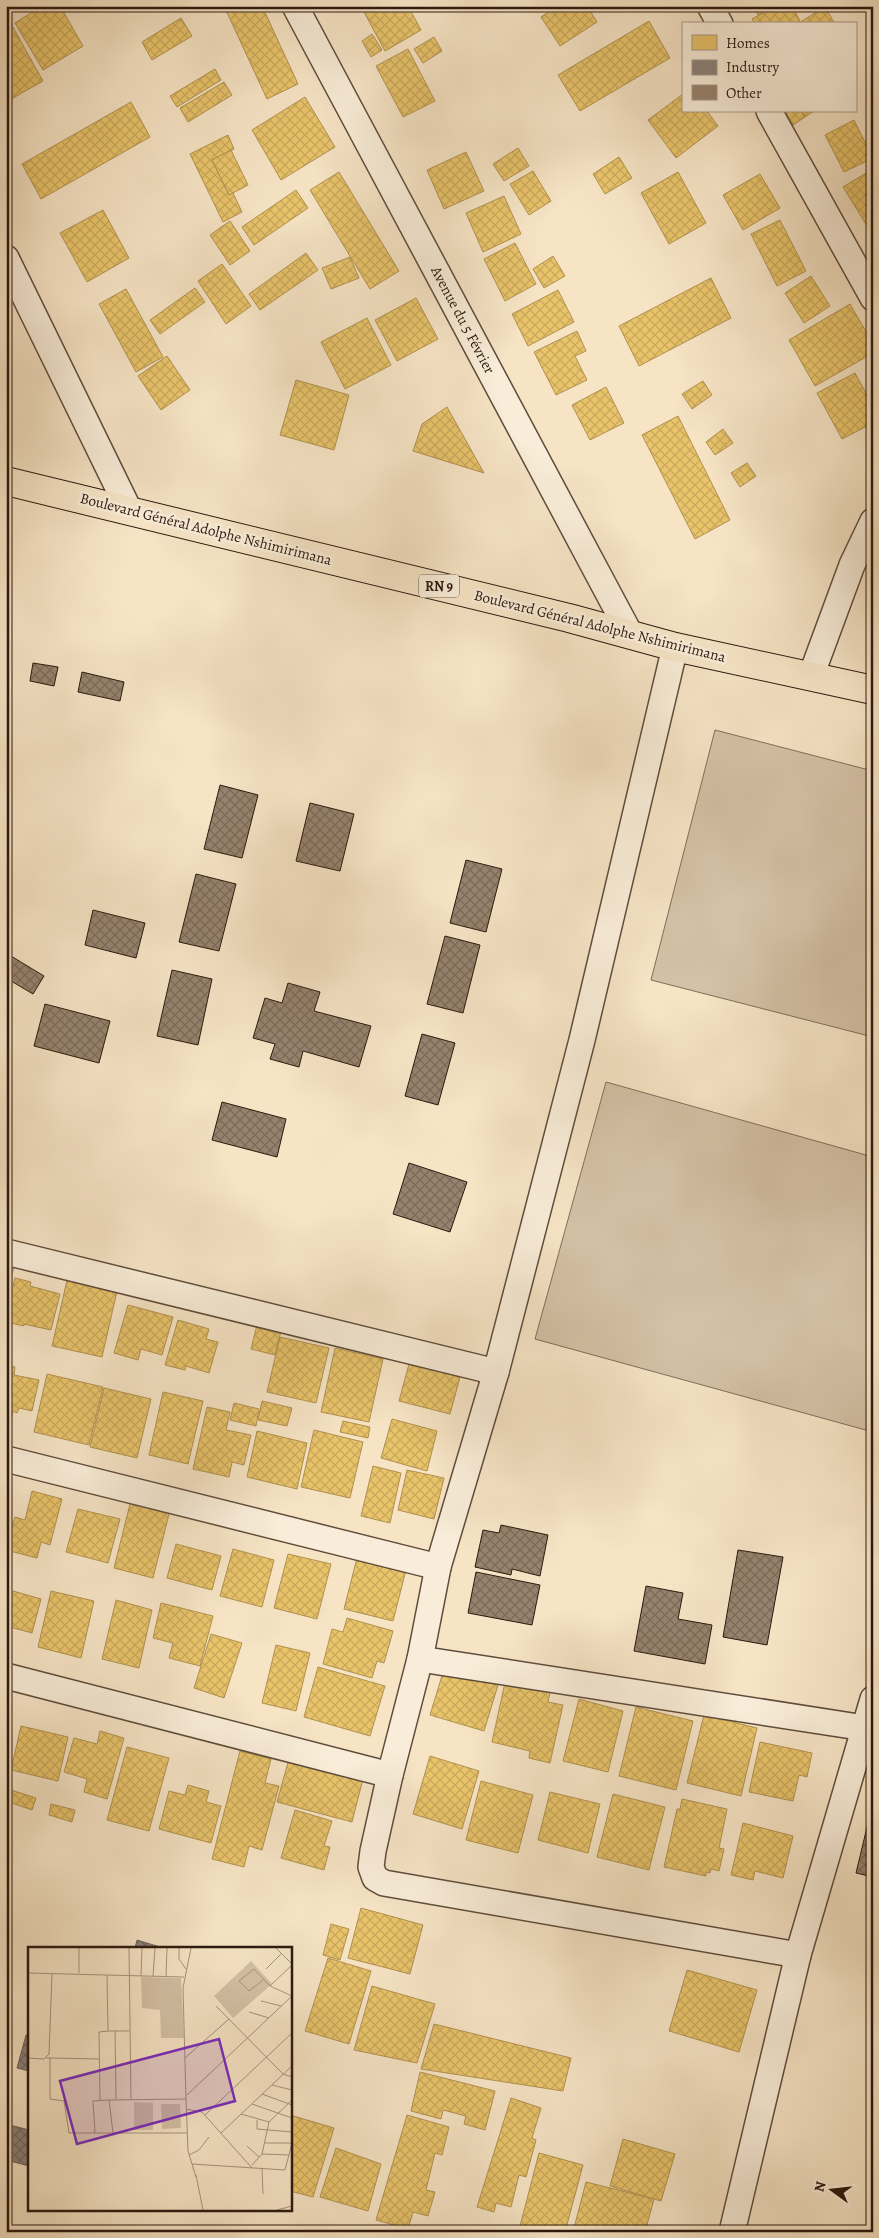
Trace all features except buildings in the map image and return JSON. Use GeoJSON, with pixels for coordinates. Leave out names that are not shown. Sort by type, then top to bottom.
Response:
{"type":"FeatureCollection","features":[{"type":"Feature","properties":{"kind":"main road","name":"Boulevard Général Adolphe Nshimirimana"},"geometry":{"type":"LineString","coordinates":[[6,481],[630,634],[675,647],[873,690]]}},
{"type":"Feature","properties":{"kind":"street","name":"Avenue du 5 Février"},"geometry":{"type":"LineString","coordinates":[[295,6],[630,634]]}},
{"type":"Feature","properties":{"kind":"street"},"geometry":{"type":"LineString","coordinates":[[710,6],[719,22]]}},
{"type":"Feature","properties":{"kind":"street"},"geometry":{"type":"LineString","coordinates":[[770,112],[873,298]]}},
{"type":"Feature","properties":{"kind":"street"},"geometry":{"type":"LineString","coordinates":[[6,258],[128,510]]}},
{"type":"Feature","properties":{"kind":"street"},"geometry":{"type":"LineString","coordinates":[[811,676],[852,565],[873,521]]}},
{"type":"Feature","properties":{"kind":"street"},"geometry":{"type":"LineString","coordinates":[[675,647],[582,1040],[496,1372],[438,1567],[420,1659],[390,1775],[371,1867],[375,1878],[384,1883],[798,1955]]}},
{"type":"Feature","properties":{"kind":"street"},"geometry":{"type":"LineString","coordinates":[[6,1252],[496,1372]]}},
{"type":"Feature","properties":{"kind":"street"},"geometry":{"type":"LineString","coordinates":[[6,1459],[438,1567]]}},
{"type":"Feature","properties":{"kind":"street"},"geometry":{"type":"LineString","coordinates":[[420,1659],[865,1728]]}},
{"type":"Feature","properties":{"kind":"street"},"geometry":{"type":"LineString","coordinates":[[6,1676],[390,1775]]}},
{"type":"Feature","properties":{"kind":"street"},"geometry":{"type":"LineString","coordinates":[[732,2232],[798,1955],[873,1699]]}},
{"type":"Feature","properties":{"kind":"shaded area"},"geometry":{"type":"Polygon","coordinates":[[[715,730],[873,771],[873,1037],[651,980],[715,730]]]}},
{"type":"Feature","properties":{"kind":"shaded area"},"geometry":{"type":"Polygon","coordinates":[[[606,1082],[873,1157],[873,1432],[535,1339],[606,1082]]]}}]}
